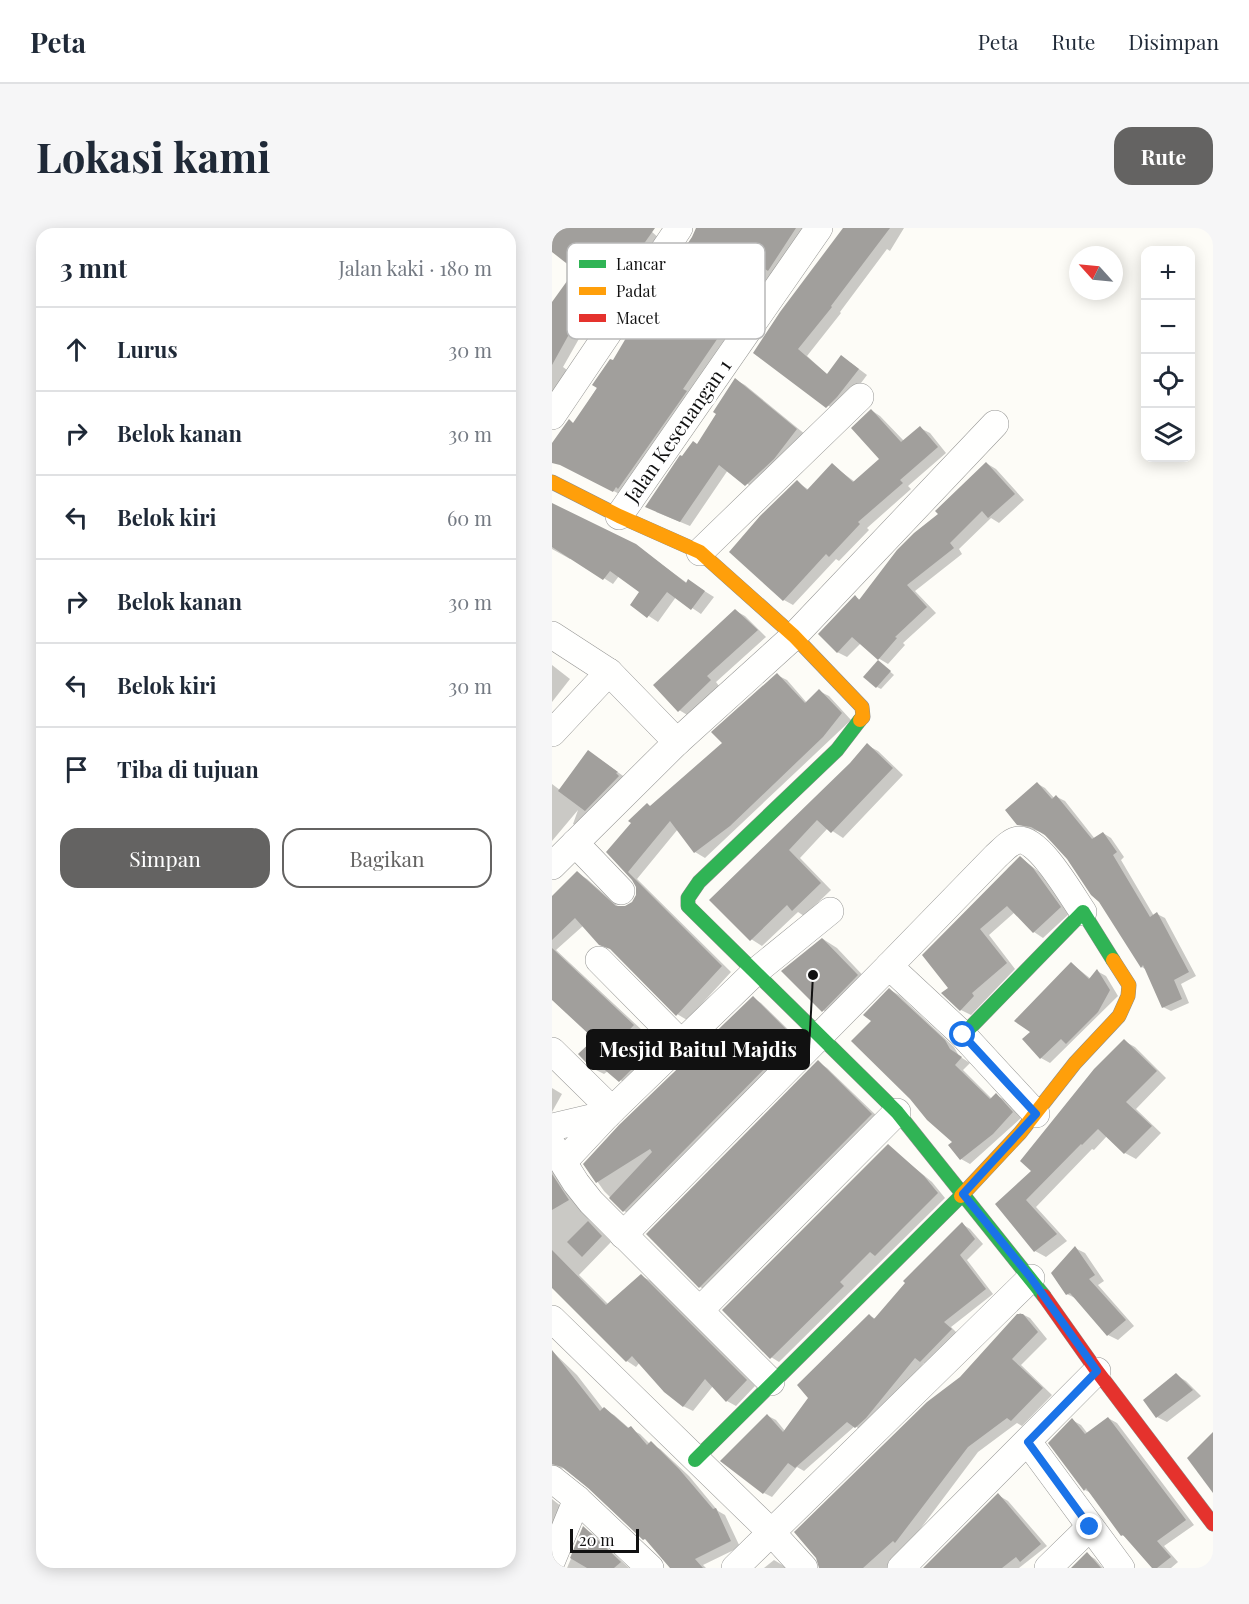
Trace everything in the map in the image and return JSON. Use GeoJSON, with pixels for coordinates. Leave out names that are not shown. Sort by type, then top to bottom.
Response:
{"type":"FeatureCollection","features":[{"type":"Feature","properties":{"kind":"street"},"geometry":{"type":"LineString","coordinates":[[669,243],[679,228]]}},
{"type":"Feature","properties":{"kind":"street","name":"Jalan Kesenangan 1"},"geometry":{"type":"LineString","coordinates":[[765,306],[819,228]]}},
{"type":"Feature","properties":{"kind":"street"},"geometry":{"type":"LineString","coordinates":[[552,416],[604,339]]}},
{"type":"Feature","properties":{"kind":"street","name":"Jalan Kesenangan 1"},"geometry":{"type":"LineString","coordinates":[[619,516],[742,339]]}},
{"type":"Feature","properties":{"kind":"street"},"geometry":{"type":"LineString","coordinates":[[700,552],[860,397]]}},
{"type":"Feature","properties":{"kind":"street"},"geometry":{"type":"LineString","coordinates":[[552,866],[677,742],[794,636],[995,424]]}},
{"type":"Feature","properties":{"kind":"street"},"geometry":{"type":"LineString","coordinates":[[552,482],[619,516],[700,552],[794,636],[862,707],[863,717],[837,750],[706,874],[692,890],[688,898],[688,906],[897,1112],[1031,1278],[1097,1371],[1213,1524]]}},
{"type":"Feature","properties":{"kind":"street"},"geometry":{"type":"LineString","coordinates":[[552,635],[609,672],[677,742]]}},
{"type":"Feature","properties":{"kind":"street"},"geometry":{"type":"LineString","coordinates":[[552,733],[609,672]]}},
{"type":"Feature","properties":{"kind":"street"},"geometry":{"type":"LineString","coordinates":[[623,1235],[996,856],[1013,842],[1022,839],[1030,843],[1047,859],[1123,973],[1129,985],[1130,995],[1126,1006],[1116,1020],[1081,1055],[1036,1114],[963,1194],[771,1382],[695,1460]]}},
{"type":"Feature","properties":{"kind":"street"},"geometry":{"type":"LineString","coordinates":[[575,843],[621,891]]}},
{"type":"Feature","properties":{"kind":"street"},"geometry":{"type":"LineString","coordinates":[[771,1382],[623,1235],[576,1183],[558,1153],[610,1112],[754,972],[830,911]]}},
{"type":"Feature","properties":{"kind":"street"},"geometry":{"type":"LineString","coordinates":[[963,1035],[1083,912]]}},
{"type":"Feature","properties":{"kind":"street"},"geometry":{"type":"LineString","coordinates":[[599,960],[681,1042]]}},
{"type":"Feature","properties":{"kind":"street"},"geometry":{"type":"LineString","coordinates":[[889,966],[963,1035],[1036,1114]]}},
{"type":"Feature","properties":{"kind":"street"},"geometry":{"type":"LineString","coordinates":[[552,1052],[610,1112]]}},
{"type":"Feature","properties":{"kind":"street"},"geometry":{"type":"LineString","coordinates":[[552,1127],[610,1112]]}},
{"type":"Feature","properties":{"kind":"street"},"geometry":{"type":"LineString","coordinates":[[700,1310],[897,1112]]}},
{"type":"Feature","properties":{"kind":"street"},"geometry":{"type":"LineString","coordinates":[[735,1568],[1031,1278]]}},
{"type":"Feature","properties":{"kind":"street"},"geometry":{"type":"LineString","coordinates":[[552,1319],[772,1533],[804,1568]]}},
{"type":"Feature","properties":{"kind":"street"},"geometry":{"type":"LineString","coordinates":[[901,1568],[1097,1371]]}},
{"type":"Feature","properties":{"kind":"street"},"geometry":{"type":"LineString","coordinates":[[1028,1442],[1121,1568]]}},
{"type":"Feature","properties":{"kind":"street"},"geometry":{"type":"LineString","coordinates":[[552,1479],[577,1498],[651,1568]]}},
{"type":"Feature","properties":{"kind":"street"},"geometry":{"type":"LineString","coordinates":[[552,1560],[577,1498]]}},
{"type":"Feature","properties":{"kind":"street"},"geometry":{"type":"LineString","coordinates":[[1048,1568],[1090,1527]]}},
{"type":"Feature","properties":{"kind":"building"},"geometry":{"type":"Polygon","coordinates":[[[558,228],[655,228],[644,243],[567,243],[567,264],[552,252],[552,236],[558,228]]]}},
{"type":"Feature","properties":{"kind":"building"},"geometry":{"type":"Polygon","coordinates":[[[696,228],[796,228],[768,271],[765,269],[765,243],[688,243],[696,228]]]}},
{"type":"Feature","properties":{"kind":"building"},"geometry":{"type":"Polygon","coordinates":[[[843,228],[890,228],[798,349],[827,374],[841,355],[859,369],[826,408],[753,353],[762,339],[765,339],[765,335],[843,228]]]}},
{"type":"Feature","properties":{"kind":"building"},"geometry":{"type":"Polygon","coordinates":[[[567,281],[567,338],[552,365],[552,302],[567,281]]]}},
{"type":"Feature","properties":{"kind":"building"},"geometry":{"type":"Polygon","coordinates":[[[625,339],[717,339],[683,389],[687,391],[618,489],[616,487],[613,492],[552,463],[552,443],[569,419],[573,423],[597,388],[592,385],[610,359],[613,360],[625,339]]]}},
{"type":"Feature","properties":{"kind":"building"},"geometry":{"type":"Polygon","coordinates":[[[735,378],[797,429],[774,459],[745,486],[719,465],[680,522],[645,507],[680,455],[682,456],[693,441],[697,444],[716,414],[713,412],[735,378]]]}},
{"type":"Feature","properties":{"kind":"building"},"geometry":{"type":"Polygon","coordinates":[[[871,409],[901,442],[920,426],[938,447],[900,480],[903,483],[858,522],[860,524],[829,557],[826,554],[783,601],[729,552],[760,516],[797,480],[807,490],[832,463],[853,482],[879,459],[851,428],[871,409]]]}},
{"type":"Feature","properties":{"kind":"building"},"geometry":{"type":"Polygon","coordinates":[[[986,462],[1015,494],[988,518],[982,511],[950,543],[954,548],[907,585],[927,607],[895,637],[897,638],[878,660],[852,637],[837,653],[818,634],[855,595],[859,600],[897,550],[938,514],[935,511],[986,462]]]}},
{"type":"Feature","properties":{"kind":"building"},"geometry":{"type":"Polygon","coordinates":[[[552,503],[636,544],[686,583],[688,579],[705,591],[691,610],[667,592],[647,618],[630,605],[639,592],[610,571],[603,580],[552,547],[552,503]]]}},
{"type":"Feature","properties":{"kind":"building"},"geometry":{"type":"Polygon","coordinates":[[[735,609],[758,630],[707,676],[711,680],[678,712],[653,685],[735,609]]]}},
{"type":"Feature","properties":{"kind":"building"},"geometry":{"type":"Polygon","coordinates":[[[878,660],[891,671],[876,688],[863,677],[878,660]]]}},
{"type":"Feature","properties":{"kind":"building"},"geometry":{"type":"Polygon","coordinates":[[[777,673],[805,703],[819,689],[842,713],[823,737],[730,826],[694,853],[670,821],[628,872],[722,966],[676,1016],[610,949],[599,945],[575,918],[552,940],[552,896],[577,871],[616,906],[625,906],[632,902],[636,895],[636,887],[606,852],[631,823],[628,821],[647,803],[650,806],[722,743],[711,732],[777,673]]]}},
{"type":"Feature","properties":{"kind":"building"},"geometry":{"type":"Polygon","coordinates":[[[867,743],[893,768],[831,833],[817,820],[789,850],[821,883],[792,911],[787,905],[750,941],[709,900],[850,763],[867,743]]]}},
{"type":"Feature","properties":{"kind":"building"},"geometry":{"type":"Polygon","coordinates":[[[588,750],[618,772],[616,773],[619,776],[585,811],[558,791],[588,750]]]}},
{"type":"Feature","properties":{"kind":"building"},"geometry":{"type":"Polygon","coordinates":[[[1037,782],[1052,799],[1056,795],[1092,839],[1103,832],[1117,852],[1113,855],[1150,917],[1157,912],[1189,972],[1174,980],[1182,999],[1162,1008],[1143,965],[1141,968],[1099,902],[1091,895],[1067,859],[1045,835],[1031,827],[1017,825],[1005,810],[1037,782]]]}},
{"type":"Feature","properties":{"kind":"building"},"geometry":{"type":"Polygon","coordinates":[[[1020,856],[1033,868],[1061,907],[1033,933],[1007,906],[980,929],[1007,963],[972,993],[974,996],[960,1011],[941,993],[948,988],[922,955],[1020,856]]]}},
{"type":"Feature","properties":{"kind":"building"},"geometry":{"type":"Polygon","coordinates":[[[822,938],[858,975],[822,1012],[781,971],[822,938]]]}},
{"type":"Feature","properties":{"kind":"building"},"geometry":{"type":"Polygon","coordinates":[[[552,948],[634,1025],[613,1047],[635,1066],[619,1082],[599,1065],[593,1070],[578,1054],[594,1039],[552,1000],[552,948]]]}},
{"type":"Feature","properties":{"kind":"building"},"geometry":{"type":"Polygon","coordinates":[[[1071,962],[1089,979],[1097,969],[1110,990],[1098,1012],[1066,1044],[1061,1039],[1040,1059],[1022,1039],[1030,1032],[1014,1021],[1071,962]]]}},
{"type":"Feature","properties":{"kind":"building"},"geometry":{"type":"Polygon","coordinates":[[[889,988],[945,1040],[950,1049],[962,1057],[955,1065],[990,1099],[996,1093],[1013,1112],[993,1134],[960,1160],[948,1145],[952,1142],[927,1120],[910,1099],[851,1041],[871,1021],[863,1015],[889,988]]]}},
{"type":"Feature","properties":{"kind":"building"},"geometry":{"type":"Polygon","coordinates":[[[753,996],[795,1038],[623,1212],[609,1198],[652,1152],[650,1149],[596,1183],[583,1164],[619,1125],[753,996]]]}},
{"type":"Feature","properties":{"kind":"building"},"geometry":{"type":"Polygon","coordinates":[[[1124,1039],[1157,1071],[1126,1102],[1152,1126],[1124,1154],[1098,1129],[1026,1200],[1057,1234],[1034,1252],[995,1204],[1031,1171],[1020,1161],[1094,1069],[1124,1039]]]}},
{"type":"Feature","properties":{"kind":"building"},"geometry":{"type":"Polygon","coordinates":[[[818,1060],[872,1114],[699,1288],[646,1234],[818,1060]]]}},
{"type":"Feature","properties":{"kind":"building"},"geometry":{"type":"Polygon","coordinates":[[[888,1144],[924,1176],[938,1193],[875,1256],[870,1252],[840,1282],[844,1286],[770,1359],[722,1310],[888,1144]]]}},
{"type":"Feature","properties":{"kind":"building"},"geometry":{"type":"Polygon","coordinates":[[[552,1174],[569,1200],[552,1210],[552,1174]]]}},
{"type":"Feature","properties":{"kind":"building"},"geometry":{"type":"Polygon","coordinates":[[[588,1221],[602,1236],[582,1257],[567,1242],[588,1221]]]}},
{"type":"Feature","properties":{"kind":"building"},"geometry":{"type":"Polygon","coordinates":[[[962,1222],[975,1239],[960,1255],[986,1289],[944,1322],[952,1329],[920,1362],[915,1358],[866,1418],[855,1428],[847,1422],[795,1468],[788,1463],[763,1494],[720,1461],[767,1414],[783,1432],[808,1398],[797,1385],[869,1314],[874,1319],[905,1283],[903,1281],[962,1222]]]}},
{"type":"Feature","properties":{"kind":"building"},"geometry":{"type":"Polygon","coordinates":[[[1075,1246],[1095,1275],[1089,1279],[1126,1320],[1107,1336],[1070,1293],[1066,1295],[1051,1273],[1075,1246]]]}},
{"type":"Feature","properties":{"kind":"building"},"geometry":{"type":"Polygon","coordinates":[[[552,1250],[606,1305],[641,1274],[747,1380],[726,1402],[705,1379],[683,1407],[664,1392],[632,1356],[626,1362],[552,1288],[552,1250]]]}},
{"type":"Feature","properties":{"kind":"building"},"geometry":{"type":"Polygon","coordinates":[[[1017,1314],[1023,1314],[1038,1332],[1012,1359],[1043,1388],[1011,1421],[1007,1418],[968,1447],[895,1543],[893,1541],[863,1568],[819,1568],[816,1558],[794,1532],[927,1402],[960,1377],[1017,1314]]]}},
{"type":"Feature","properties":{"kind":"building"},"geometry":{"type":"Polygon","coordinates":[[[552,1350],[600,1411],[604,1407],[628,1428],[631,1426],[647,1445],[651,1441],[679,1469],[713,1509],[716,1508],[731,1541],[695,1559],[703,1568],[670,1568],[645,1539],[643,1540],[588,1488],[562,1467],[552,1464],[552,1350]]]}},
{"type":"Feature","properties":{"kind":"building"},"geometry":{"type":"Polygon","coordinates":[[[1176,1373],[1193,1390],[1156,1418],[1143,1400],[1176,1373]]]}},
{"type":"Feature","properties":{"kind":"building"},"geometry":{"type":"Polygon","coordinates":[[[1108,1417],[1186,1520],[1157,1541],[1171,1557],[1157,1568],[1152,1568],[1123,1535],[1121,1536],[1086,1488],[1084,1491],[1048,1443],[1072,1418],[1085,1434],[1108,1417]]]}},
{"type":"Feature","properties":{"kind":"building"},"geometry":{"type":"Polygon","coordinates":[[[1213,1432],[1213,1493],[1187,1458],[1213,1432]]]}},
{"type":"Feature","properties":{"kind":"building"},"geometry":{"type":"Polygon","coordinates":[[[998,1493],[1041,1544],[1020,1562],[1016,1557],[1002,1568],[923,1568],[998,1493]]]}},
{"type":"Feature","properties":{"kind":"building"},"geometry":{"type":"Polygon","coordinates":[[[583,1526],[621,1562],[614,1568],[587,1568],[570,1558],[583,1526]]]}},
{"type":"Feature","properties":{"kind":"building"},"geometry":{"type":"Polygon","coordinates":[[[1087,1552],[1101,1568],[1071,1568],[1087,1552]]]}},
{"type":"Feature","properties":{"kind":"traffic: fast"},"geometry":{"type":"LineString","coordinates":[[860,720],[837,750],[699,882],[688,898],[688,906],[897,1112],[1044,1296]]}},
{"type":"Feature","properties":{"kind":"traffic: fast"},"geometry":{"type":"LineString","coordinates":[[963,1035],[1083,912],[1113,960]]}},
{"type":"Feature","properties":{"kind":"traffic: fast"},"geometry":{"type":"LineString","coordinates":[[695,1460],[961,1196]]}},
{"type":"Feature","properties":{"kind":"traffic: slow"},"geometry":{"type":"LineString","coordinates":[[552,482],[619,516],[700,552],[794,636],[862,707],[863,717],[860,720]]}},
{"type":"Feature","properties":{"kind":"traffic: slow"},"geometry":{"type":"LineString","coordinates":[[961,1196],[1020,1133],[1075,1063],[1119,1016],[1128,996],[1129,985],[1113,960]]}},
{"type":"Feature","properties":{"kind":"traffic: jam"},"geometry":{"type":"LineString","coordinates":[[1044,1296],[1097,1371],[1213,1524]]}},
{"type":"Feature","properties":{"kind":"place","name":"Mesjid Baitul Majdis"},"geometry":{"type":"Point","coordinates":[813,975]}},
{"type":"Feature","properties":{"kind":"route"},"geometry":{"type":"LineString","coordinates":[[963,1035],[1036,1114],[963,1194],[1031,1278],[1097,1371],[1028,1442],[1090,1527]]}}]}
